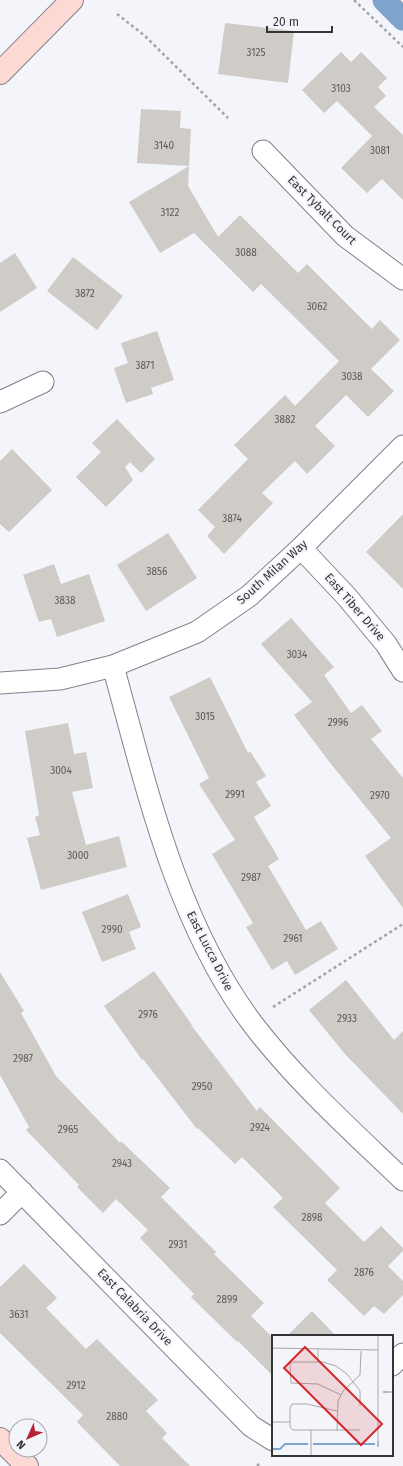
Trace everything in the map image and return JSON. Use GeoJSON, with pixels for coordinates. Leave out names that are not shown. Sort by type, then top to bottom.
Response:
{"type":"FeatureCollection","features":[{"type":"Feature","properties":{"kind":"main road"},"geometry":{"type":"LineString","coordinates":[[0,73],[72,0]]}},
{"type":"Feature","properties":{"kind":"main road"},"geometry":{"type":"LineString","coordinates":[[0,1439],[27,1466]]}},
{"type":"Feature","properties":{"kind":"street","name":"East Tybalt Court"},"geometry":{"type":"LineString","coordinates":[[263,151],[345,236],[403,280]]}},
{"type":"Feature","properties":{"kind":"street"},"geometry":{"type":"LineString","coordinates":[[0,402],[43,382]]}},
{"type":"Feature","properties":{"kind":"street","name":"South Milan Way"},"geometry":{"type":"LineString","coordinates":[[0,683],[60,679],[113,666],[197,632],[249,596],[301,548],[403,446]]}},
{"type":"Feature","properties":{"kind":"street","name":"East Tiber Drive"},"geometry":{"type":"LineString","coordinates":[[301,548],[348,597],[386,644],[403,671]]}},
{"type":"Feature","properties":{"kind":"street","name":"East Lucca Drive"},"geometry":{"type":"LineString","coordinates":[[113,666],[169,860],[209,954],[229,989],[268,1044],[294,1073],[403,1180]]}},
{"type":"Feature","properties":{"kind":"street","name":"East Calabria Drive"},"geometry":{"type":"LineString","coordinates":[[0,1170],[251,1426],[272,1439]]}},
{"type":"Feature","properties":{"kind":"street"},"geometry":{"type":"LineString","coordinates":[[0,1214],[22,1192]]}},
{"type":"Feature","properties":{"kind":"street"},"geometry":{"type":"LineString","coordinates":[[393,1364],[403,1354]]}},
{"type":"Feature","properties":{"kind":"path"},"geometry":{"type":"LineString","coordinates":[[354,0],[403,47]]}},
{"type":"Feature","properties":{"kind":"path"},"geometry":{"type":"LineString","coordinates":[[117,14],[144,35],[228,118]]}},
{"type":"Feature","properties":{"kind":"path"},"geometry":{"type":"LineString","coordinates":[[273,1007],[403,924]]}},
{"type":"Feature","properties":{"kind":"building"},"geometry":{"type":"Polygon","coordinates":[[[225,23],[294,31],[288,83],[218,74],[225,23]]]}},
{"type":"Feature","properties":{"kind":"building"},"geometry":{"type":"Polygon","coordinates":[[[341,52],[351,62],[361,52],[387,78],[378,87],[386,96],[374,107],[403,135],[403,200],[382,179],[367,193],[341,168],[372,136],[337,101],[324,113],[302,90],[341,52]]]}},
{"type":"Feature","properties":{"kind":"building"},"geometry":{"type":"Polygon","coordinates":[[[141,109],[181,111],[180,128],[191,129],[189,166],[137,163],[141,109]]]}},
{"type":"Feature","properties":{"kind":"building"},"geometry":{"type":"Polygon","coordinates":[[[189,166],[188,186],[218,237],[240,215],[298,273],[307,264],[372,329],[380,320],[400,340],[371,369],[394,391],[368,417],[346,395],[315,426],[335,446],[307,474],[295,461],[262,493],[273,503],[224,554],[207,536],[215,527],[198,510],[248,459],[234,445],[285,395],[295,406],[339,361],[261,284],[253,292],[194,233],[160,253],[129,202],[189,166]]]}},
{"type":"Feature","properties":{"kind":"building"},"geometry":{"type":"Polygon","coordinates":[[[15,253],[37,288],[0,312],[0,263],[15,253]]]}},
{"type":"Feature","properties":{"kind":"building"},"geometry":{"type":"Polygon","coordinates":[[[73,257],[123,296],[97,330],[47,291],[73,257]]]}},
{"type":"Feature","properties":{"kind":"building"},"geometry":{"type":"Polygon","coordinates":[[[157,331],[174,380],[151,388],[153,394],[126,403],[114,368],[128,363],[121,343],[157,331]]]}},
{"type":"Feature","properties":{"kind":"building"},"geometry":{"type":"Polygon","coordinates":[[[117,419],[155,459],[141,473],[130,462],[125,467],[133,480],[106,507],[76,477],[101,452],[92,443],[117,419]]]}},
{"type":"Feature","properties":{"kind":"building"},"geometry":{"type":"Polygon","coordinates":[[[12,449],[52,490],[9,532],[0,524],[0,461],[12,449]]]}},
{"type":"Feature","properties":{"kind":"building"},"geometry":{"type":"Polygon","coordinates":[[[403,514],[403,589],[366,552],[403,514]]]}},
{"type":"Feature","properties":{"kind":"building"},"geometry":{"type":"Polygon","coordinates":[[[168,533],[197,578],[146,611],[117,565],[168,533]]]}},
{"type":"Feature","properties":{"kind":"building"},"geometry":{"type":"Polygon","coordinates":[[[54,564],[61,584],[89,574],[105,621],[57,637],[51,619],[39,622],[23,575],[54,564]]]}},
{"type":"Feature","properties":{"kind":"building"},"geometry":{"type":"Polygon","coordinates":[[[291,618],[334,667],[324,675],[351,713],[362,705],[382,731],[371,739],[403,778],[403,908],[365,856],[391,838],[331,764],[294,715],[312,702],[261,644],[291,618]]]}},
{"type":"Feature","properties":{"kind":"building"},"geometry":{"type":"Polygon","coordinates":[[[210,677],[248,753],[250,751],[266,776],[256,782],[271,806],[254,817],[279,859],[268,866],[306,930],[321,921],[338,949],[295,975],[287,961],[272,970],[246,927],[253,923],[212,854],[235,840],[199,784],[209,778],[169,697],[210,677]]]}},
{"type":"Feature","properties":{"kind":"building"},"geometry":{"type":"Polygon","coordinates":[[[68,723],[74,754],[86,752],[93,788],[72,792],[86,845],[119,836],[127,867],[41,890],[27,838],[40,835],[35,817],[39,815],[25,731],[68,723]]]}},
{"type":"Feature","properties":{"kind":"building"},"geometry":{"type":"Polygon","coordinates":[[[128,894],[141,927],[129,932],[136,949],[102,962],[82,912],[128,894]]]}},
{"type":"Feature","properties":{"kind":"building"},"geometry":{"type":"Polygon","coordinates":[[[154,971],[191,1025],[257,1111],[260,1107],[340,1188],[325,1203],[364,1242],[381,1226],[403,1248],[403,1251],[388,1266],[403,1281],[403,1295],[384,1314],[374,1306],[364,1316],[327,1280],[337,1270],[273,1207],[283,1198],[242,1157],[235,1164],[198,1128],[197,1129],[143,1059],[142,1060],[104,1006],[154,971]]]}},
{"type":"Feature","properties":{"kind":"building"},"geometry":{"type":"Polygon","coordinates":[[[0,972],[24,1011],[21,1013],[56,1076],[120,1143],[121,1141],[170,1188],[161,1197],[216,1252],[214,1254],[264,1303],[251,1316],[272,1337],[272,1375],[191,1297],[194,1294],[140,1238],[148,1230],[116,1199],[103,1213],[77,1187],[79,1185],[26,1130],[29,1127],[0,1075],[0,972]]]}},
{"type":"Feature","properties":{"kind":"building"},"geometry":{"type":"Polygon","coordinates":[[[346,980],[394,1040],[403,1031],[403,1114],[345,1054],[309,1010],[346,980]]]}},
{"type":"Feature","properties":{"kind":"building"},"geometry":{"type":"Polygon","coordinates":[[[24,1264],[57,1298],[46,1308],[86,1349],[97,1339],[158,1400],[146,1411],[167,1433],[162,1438],[190,1466],[120,1466],[77,1422],[83,1415],[0,1333],[0,1287],[24,1264]]]}},
{"type":"Feature","properties":{"kind":"building"},"geometry":{"type":"Polygon","coordinates":[[[312,1311],[335,1335],[288,1335],[312,1311]]]}},
{"type":"Feature","properties":{"kind":"waterway"},"geometry":{"type":"LineString","coordinates":[[384,0],[403,19]]}}]}
